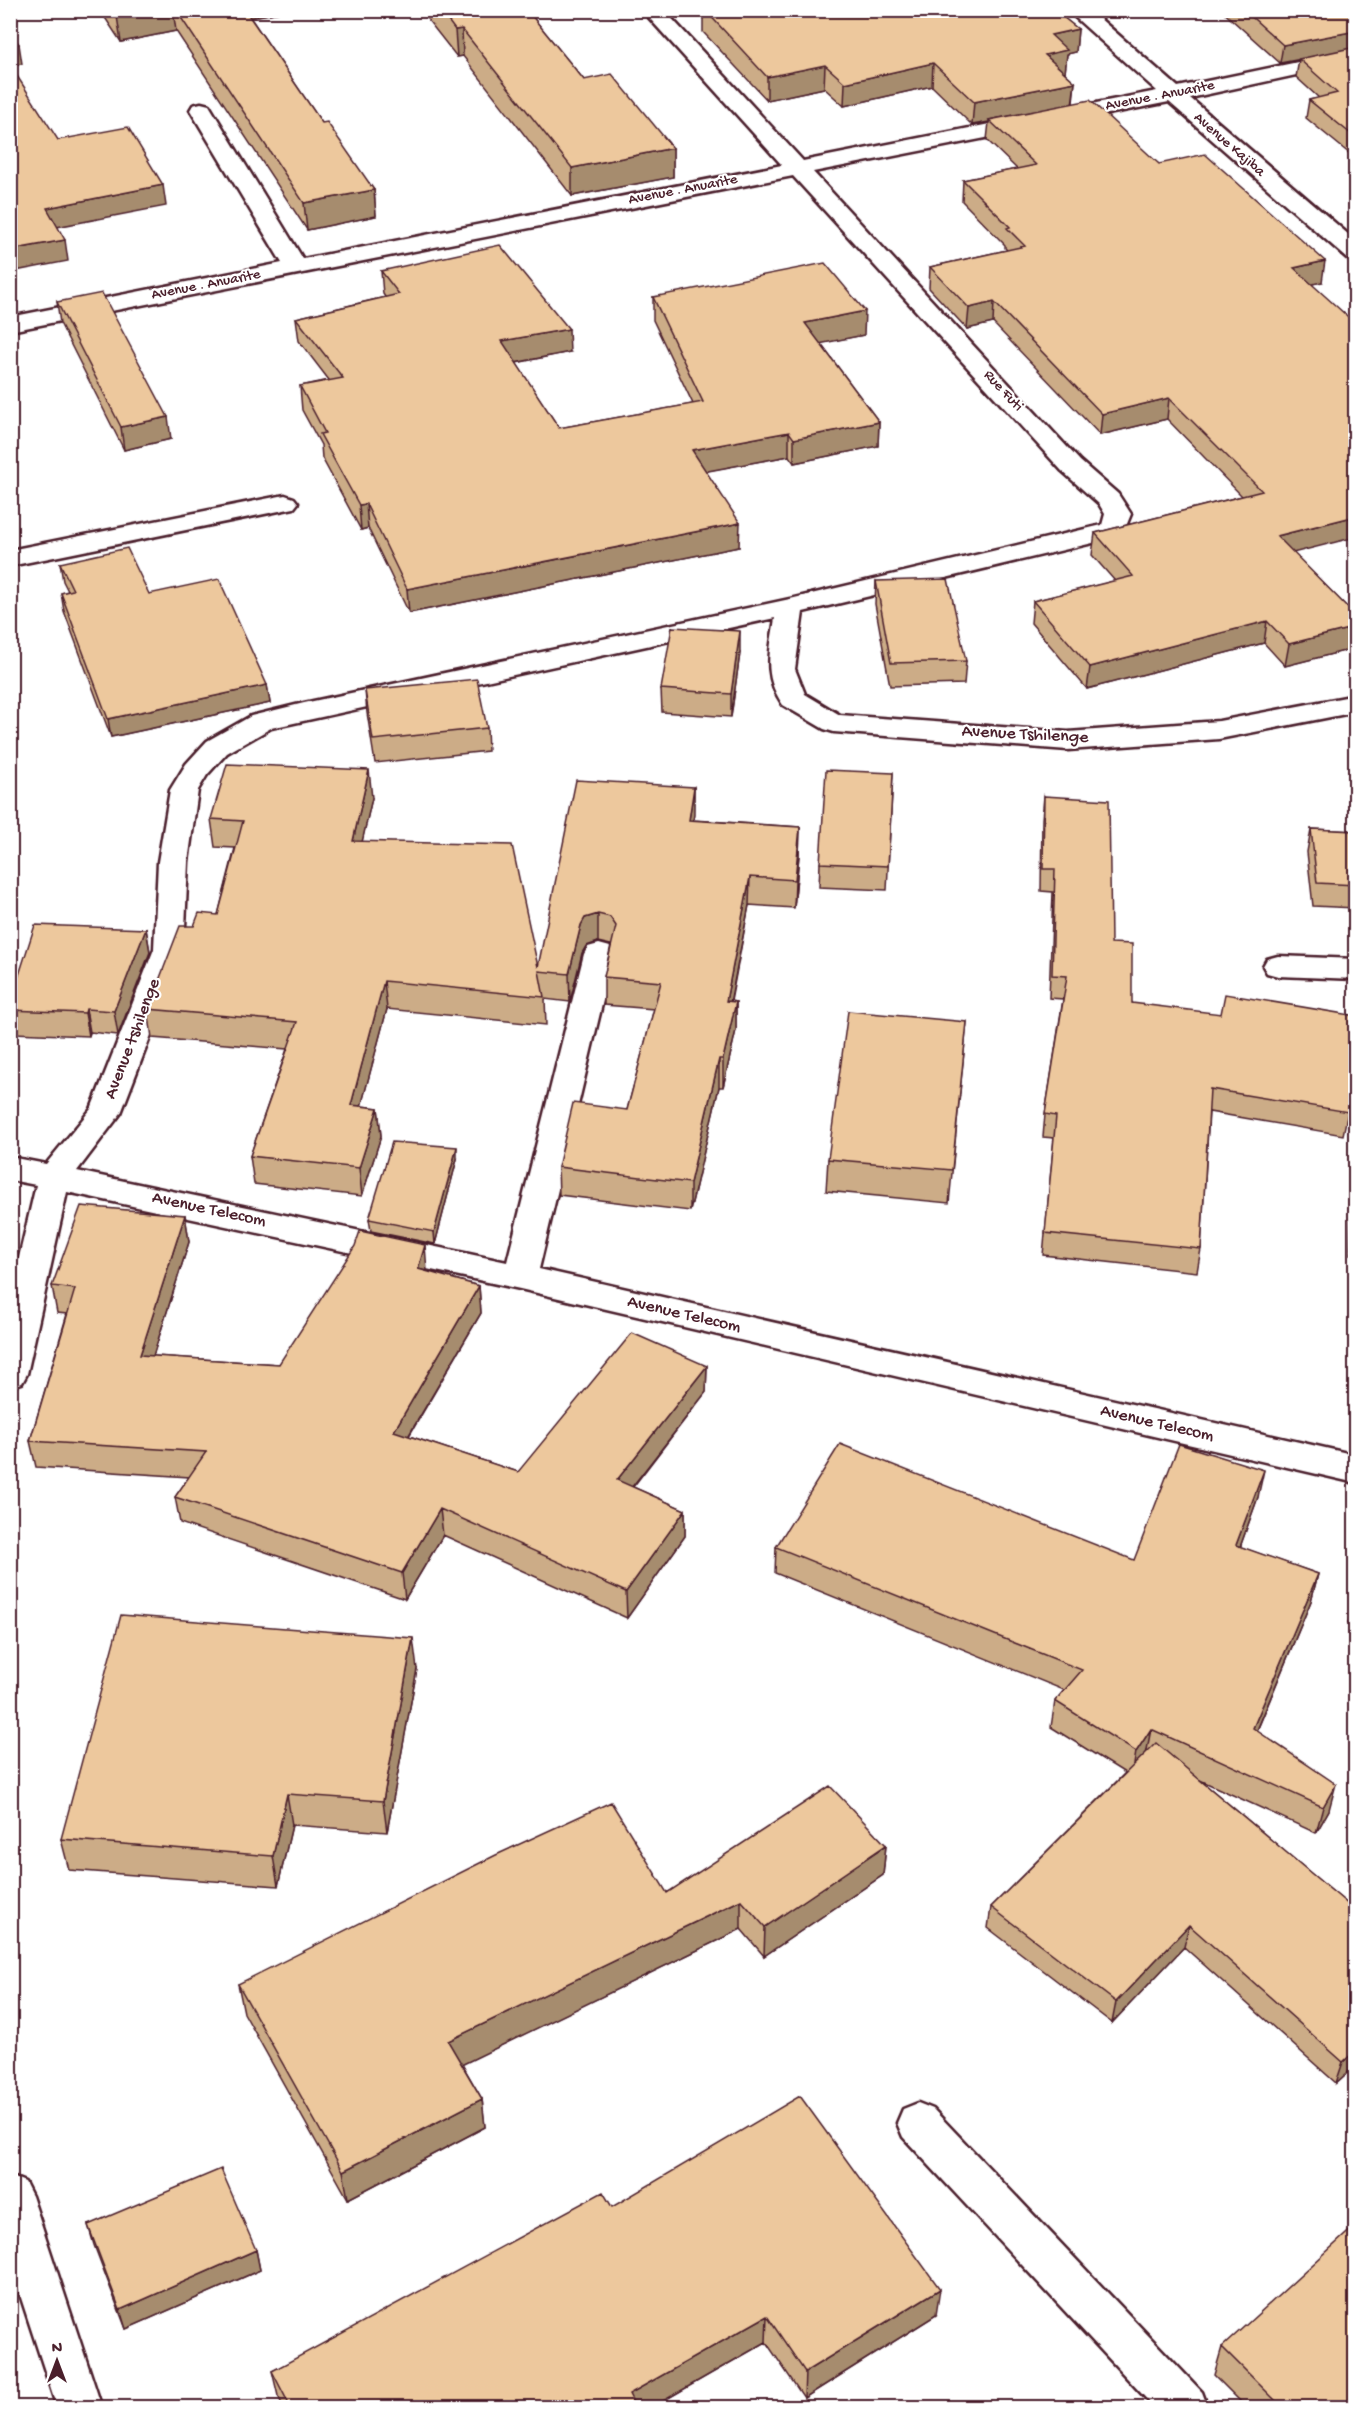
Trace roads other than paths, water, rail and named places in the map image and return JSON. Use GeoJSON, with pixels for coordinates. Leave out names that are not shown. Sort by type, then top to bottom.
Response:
{"type":"FeatureCollection","features":[{"type":"Feature","properties":{"kind":"street","name":"Rue Futi"},"geometry":{"type":"LineString","coordinates":[[652,10],[1071,466],[1109,499],[1118,514],[1113,531],[790,608]]}},
{"type":"Feature","properties":{"kind":"street","name":"Avenue Kajiba"},"geometry":{"type":"LineString","coordinates":[[1077,10],[1356,254]]}},
{"type":"Feature","properties":{"kind":"street","name":"Avenue . Anuarite"},"geometry":{"type":"LineString","coordinates":[[10,324],[1356,56]]}},
{"type":"Feature","properties":{"kind":"street"},"geometry":{"type":"LineString","coordinates":[[201,110],[296,267]]}},
{"type":"Feature","properties":{"kind":"street"},"geometry":{"type":"LineString","coordinates":[[10,558],[285,503]]}},
{"type":"Feature","properties":{"kind":"street","name":"Avenue Tshilenge"},"geometry":{"type":"LineString","coordinates":[[790,608],[781,669],[793,699],[834,723],[1068,741],[1219,730],[1356,703]]}},
{"type":"Feature","properties":{"kind":"street","name":"Avenue tshilenge"},"geometry":{"type":"LineString","coordinates":[[10,1374],[54,1177],[105,1113],[169,949],[173,862],[184,790],[196,770],[217,747],[261,722],[790,608]]}},
{"type":"Feature","properties":{"kind":"street"},"geometry":{"type":"LineString","coordinates":[[520,1277],[599,954]]}},
{"type":"Feature","properties":{"kind":"street"},"geometry":{"type":"LineString","coordinates":[[1278,966],[1356,969]]}},
{"type":"Feature","properties":{"kind":"street","name":"Avenue Telecom"},"geometry":{"type":"LineString","coordinates":[[10,1168],[520,1277],[1356,1469]]}},
{"type":"Feature","properties":{"kind":"street"},"geometry":{"type":"LineString","coordinates":[[918,2123],[1186,2408]]}},
{"type":"Feature","properties":{"kind":"street"},"geometry":{"type":"LineString","coordinates":[[10,2196],[80,2408]]}}]}
